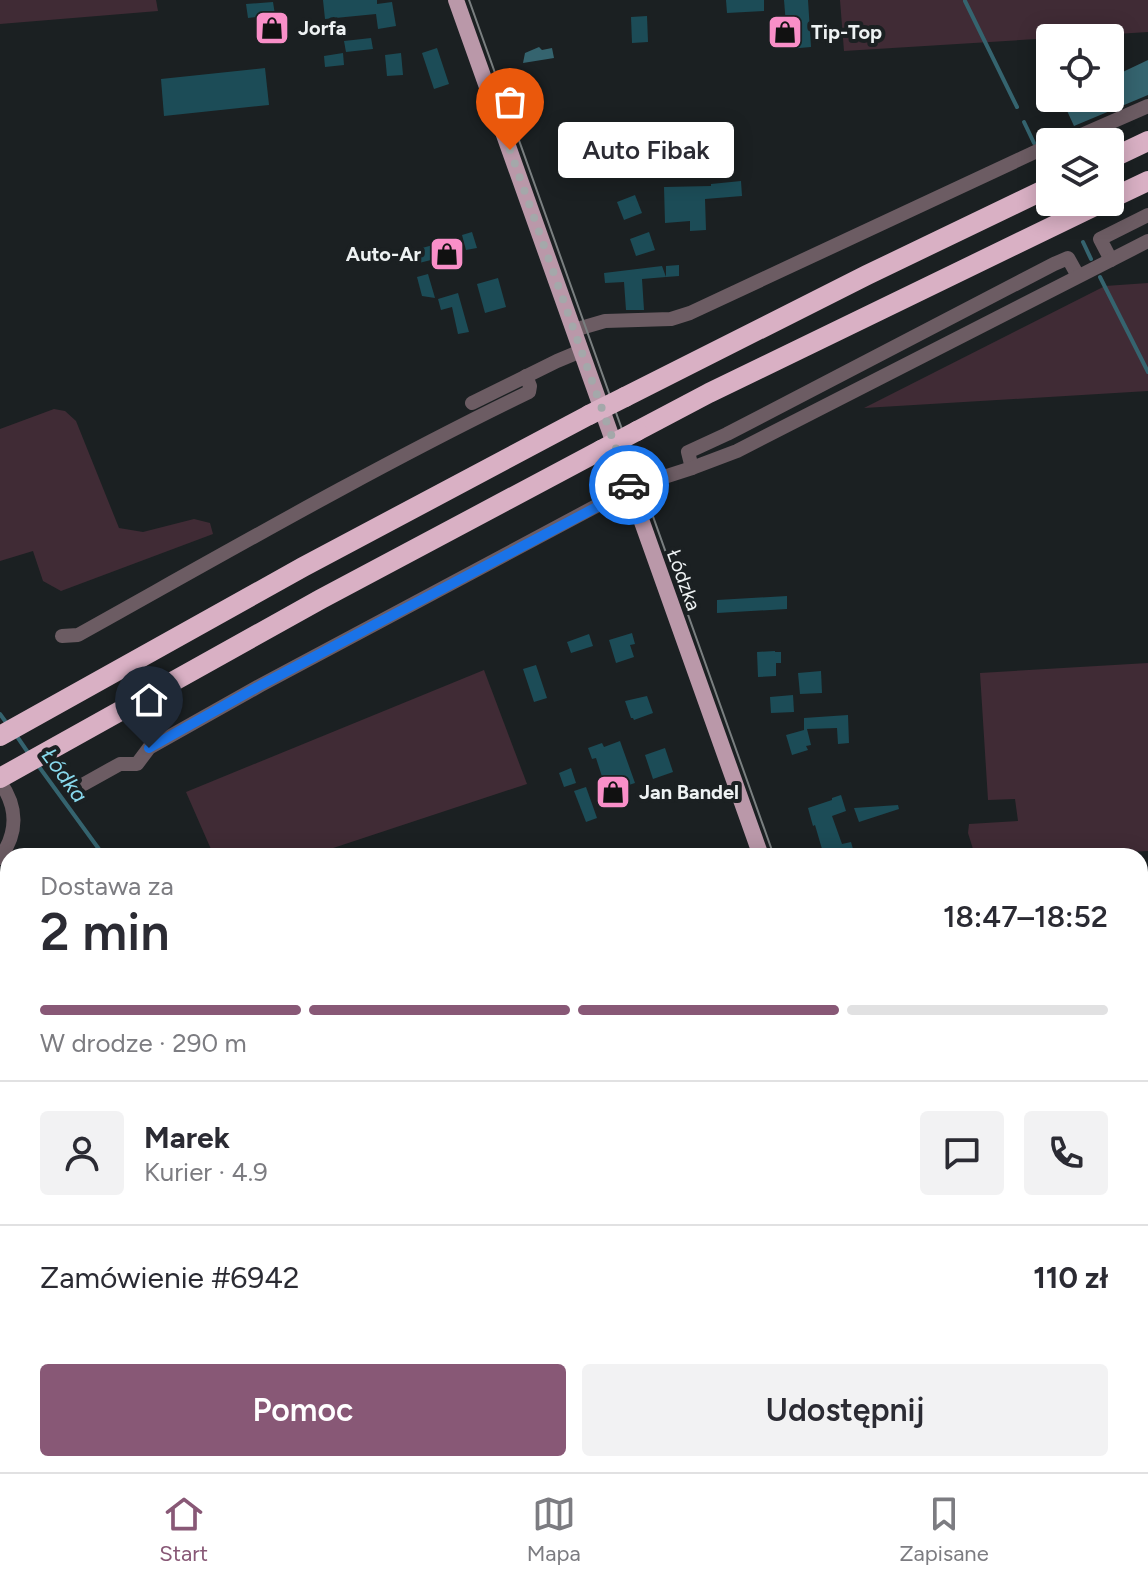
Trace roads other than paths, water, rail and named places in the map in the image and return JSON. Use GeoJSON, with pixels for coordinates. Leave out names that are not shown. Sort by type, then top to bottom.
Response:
{"type":"FeatureCollection","features":[{"type":"Feature","properties":{"kind":"highway"},"geometry":{"type":"LineString","coordinates":[[1124,152],[1148,141]]}},
{"type":"Feature","properties":{"kind":"highway"},"geometry":{"type":"LineString","coordinates":[[1124,192],[1148,181]]}},
{"type":"Feature","properties":{"kind":"highway"},"geometry":{"type":"LineString","coordinates":[[0,736],[317,560],[589,415],[1036,194]]}},
{"type":"Feature","properties":{"kind":"highway"},"geometry":{"type":"LineString","coordinates":[[0,780],[321,599],[709,393],[1074,216]]}},
{"type":"Feature","properties":{"kind":"main road","name":"Łódzka"},"geometry":{"type":"LineString","coordinates":[[456,0],[758,848]]}},
{"type":"Feature","properties":{"kind":"street"},"geometry":{"type":"LineString","coordinates":[[1098,128],[1148,106]]}},
{"type":"Feature","properties":{"kind":"street"},"geometry":{"type":"LineString","coordinates":[[574,330],[605,321],[671,319],[690,313],[1036,149]]}},
{"type":"Feature","properties":{"kind":"street"},"geometry":{"type":"LineString","coordinates":[[1111,260],[1100,239],[1148,215]]}},
{"type":"Feature","properties":{"kind":"street"},"geometry":{"type":"LineString","coordinates":[[137,764],[149,748],[248,692],[630,488],[737,451],[1148,241]]}},
{"type":"Feature","properties":{"kind":"street"},"geometry":{"type":"LineString","coordinates":[[692,468],[688,452],[1054,264],[1068,258],[1078,276]]}},
{"type":"Feature","properties":{"kind":"street"},"geometry":{"type":"LineString","coordinates":[[472,403],[581,351]]}},
{"type":"Feature","properties":{"kind":"street"},"geometry":{"type":"LineString","coordinates":[[62,636],[78,635],[279,523],[529,392],[526,376]]}},
{"type":"Feature","properties":{"kind":"street"},"geometry":{"type":"LineString","coordinates":[[84,784],[120,764],[154,763]]}},
{"type":"Feature","properties":{"kind":"street"},"geometry":{"type":"LineString","coordinates":[[0,780],[12,804],[14,819],[14,831],[6,848]]}},
{"type":"Feature","properties":{"kind":"water"},"geometry":{"type":"Polygon","coordinates":[[[539,47],[542,50],[552,48],[554,58],[523,63],[525,53],[539,47]]]}},
{"type":"Feature","properties":{"kind":"water"},"geometry":{"type":"Polygon","coordinates":[[[1148,60],[1148,95],[1124,105],[1124,71],[1148,60]]]}},
{"type":"Feature","properties":{"kind":"water"},"geometry":{"type":"Polygon","coordinates":[[[1068,112],[1107,112],[1074,126],[1068,112]]]}},
{"type":"Feature","properties":{"kind":"waterway"},"geometry":{"type":"LineString","coordinates":[[965,1],[1017,107]]}},
{"type":"Feature","properties":{"kind":"waterway"},"geometry":{"type":"LineString","coordinates":[[1024,122],[1034,143]]}},
{"type":"Feature","properties":{"kind":"waterway"},"geometry":{"type":"LineString","coordinates":[[1083,242],[1091,259]]}},
{"type":"Feature","properties":{"kind":"waterway"},"geometry":{"type":"LineString","coordinates":[[1100,277],[1148,372]]}},
{"type":"Feature","properties":{"kind":"waterway","name":"Łódka"},"geometry":{"type":"LineString","coordinates":[[0,714],[8,725]]}},
{"type":"Feature","properties":{"kind":"waterway","name":"Łódka"},"geometry":{"type":"LineString","coordinates":[[16,735],[29,754]]}},
{"type":"Feature","properties":{"kind":"waterway","name":"Łódka"},"geometry":{"type":"LineString","coordinates":[[37,764],[98,848]]}},
{"type":"Feature","properties":{"kind":"tram line"},"geometry":{"type":"LineString","coordinates":[[469,0],[771,848]]}},
{"type":"Feature","properties":{"kind":"place","name":"Jorfa"},"geometry":{"type":"Point","coordinates":[272,28]}},
{"type":"Feature","properties":{"kind":"place","name":"Tip-Top"},"geometry":{"type":"Point","coordinates":[785,32]}},
{"type":"Feature","properties":{"kind":"place","name":"Auto Fibak"},"geometry":{"type":"Point","coordinates":[510,150]}},
{"type":"Feature","properties":{"kind":"place","name":"Auto-Ar"},"geometry":{"type":"Point","coordinates":[447,254]}},
{"type":"Feature","properties":{"kind":"place","name":"Jan Bandel"},"geometry":{"type":"Point","coordinates":[613,792]}}]}
